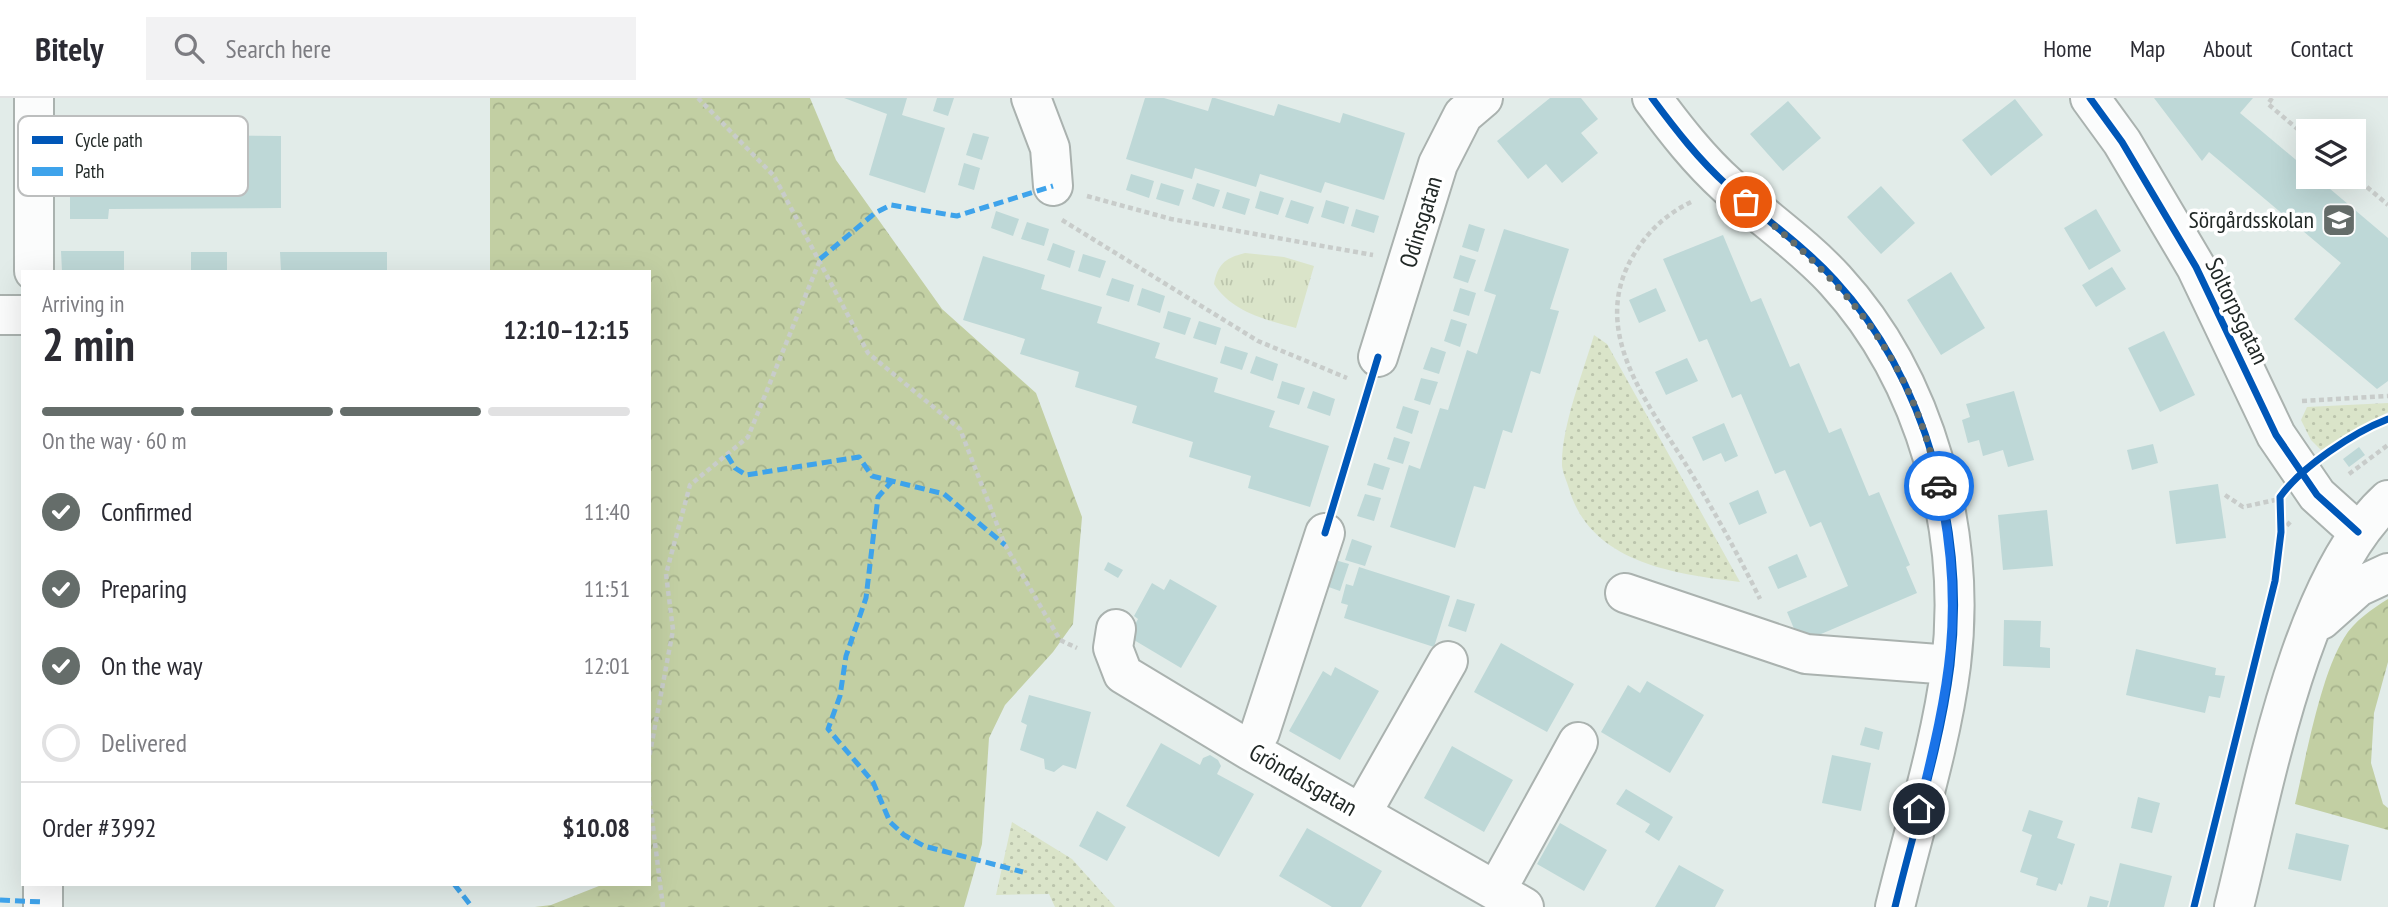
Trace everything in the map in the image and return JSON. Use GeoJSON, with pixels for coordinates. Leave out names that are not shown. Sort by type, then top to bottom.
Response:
{"type":"FeatureCollection","features":[{"type":"Feature","properties":{"kind":"street"},"geometry":{"type":"LineString","coordinates":[[34,98],[34,116]]}},
{"type":"Feature","properties":{"kind":"street"},"geometry":{"type":"LineString","coordinates":[[1031,98],[1050,148],[1053,186]]}},
{"type":"Feature","properties":{"kind":"street","name":"Odinsgatan"},"geometry":{"type":"LineString","coordinates":[[1367,369],[1409,265],[1438,164],[1463,116],[1483,98]]}},
{"type":"Feature","properties":{"kind":"street"},"geometry":{"type":"LineString","coordinates":[[1652,98],[1678,132],[1726,185],[1807,252],[1835,280],[1867,320],[1910,396],[1931,454],[1953,567],[1951,665],[1895,907]]}},
{"type":"Feature","properties":{"kind":"street","name":"Soltorpsgatan"},"geometry":{"type":"LineString","coordinates":[[2090,98],[2123,142],[2196,267],[2276,435],[2317,495],[2358,532]]}},
{"type":"Feature","properties":{"kind":"street"},"geometry":{"type":"LineString","coordinates":[[34,196],[34,270]]}},
{"type":"Feature","properties":{"kind":"street"},"geometry":{"type":"LineString","coordinates":[[0,315],[21,315]]}},
{"type":"Feature","properties":{"kind":"street"},"geometry":{"type":"LineString","coordinates":[[2234,907],[2260,801],[2308,634],[2358,532],[2388,500]]}},
{"type":"Feature","properties":{"kind":"street"},"geometry":{"type":"LineString","coordinates":[[1249,750],[1260,732],[1325,533]]}},
{"type":"Feature","properties":{"kind":"street"},"geometry":{"type":"LineString","coordinates":[[2308,634],[2341,600],[2358,587],[2388,573]]}},
{"type":"Feature","properties":{"kind":"street"},"geometry":{"type":"LineString","coordinates":[[1625,593],[1759,640],[1806,653],[1951,665]]}},
{"type":"Feature","properties":{"kind":"street","name":"Gröndalsgatan"},"geometry":{"type":"LineString","coordinates":[[1115,629],[1113,648],[1123,674],[1249,750],[1510,899]]}},
{"type":"Feature","properties":{"kind":"street"},"geometry":{"type":"LineString","coordinates":[[1361,814],[1448,661]]}},
{"type":"Feature","properties":{"kind":"street"},"geometry":{"type":"LineString","coordinates":[[1510,899],[1578,742]]}},
{"type":"Feature","properties":{"kind":"street"},"geometry":{"type":"LineString","coordinates":[[43,886],[43,907]]}},
{"type":"Feature","properties":{"kind":"path"},"geometry":{"type":"LineString","coordinates":[[698,98],[774,176],[869,353],[960,429],[1005,545],[1060,640],[1084,651]]}},
{"type":"Feature","properties":{"kind":"path"},"geometry":{"type":"LineString","coordinates":[[2272,98],[2268,104],[2296,128]]}},
{"type":"Feature","properties":{"kind":"path"},"geometry":{"type":"LineString","coordinates":[[1726,185],[1681,207],[1658,223],[1643,239],[1619,286],[1616,331],[1625,361],[1733,544],[1764,608],[1759,640]]}},
{"type":"Feature","properties":{"kind":"path"},"geometry":{"type":"LineString","coordinates":[[1367,369],[1258,341],[1061,220],[1053,186],[1171,219],[1363,252],[1409,265]]}},
{"type":"Feature","properties":{"kind":"path"},"geometry":{"type":"LineString","coordinates":[[2366,186],[2388,205]]}},
{"type":"Feature","properties":{"kind":"path"},"geometry":{"type":"LineString","coordinates":[[651,747],[673,629],[666,574],[690,485],[748,437],[820,259]]}},
{"type":"Feature","properties":{"kind":"path"},"geometry":{"type":"LineString","coordinates":[[2295,401],[2388,396]]}},
{"type":"Feature","properties":{"kind":"path"},"geometry":{"type":"LineString","coordinates":[[2344,477],[2388,446]]}},
{"type":"Feature","properties":{"kind":"path"},"geometry":{"type":"LineString","coordinates":[[2225,495],[2243,507],[2267,504],[2280,497]]}},
{"type":"Feature","properties":{"kind":"path"},"geometry":{"type":"LineString","coordinates":[[651,810],[663,907]]}},
{"type":"Feature","properties":{"kind":"green space"},"geometry":{"type":"Polygon","coordinates":[[[490,98],[810,98],[836,160],[942,309],[1036,393],[1082,517],[1073,624],[1053,652],[1005,705],[989,738],[982,844],[964,907],[535,907],[551,905],[599,886],[651,886],[651,270],[490,270],[490,98]]]}},
{"type":"Feature","properties":{"kind":"green space"},"geometry":{"type":"Polygon","coordinates":[[[1245,253],[1284,257],[1314,266],[1296,328],[1250,314],[1230,302],[1214,284],[1224,262],[1245,253]]]}},
{"type":"Feature","properties":{"kind":"green space"},"geometry":{"type":"Polygon","coordinates":[[[1594,335],[1607,344],[1740,582],[1689,575],[1639,561],[1617,550],[1597,535],[1581,516],[1563,472],[1563,451],[1569,417],[1594,335]]]}},
{"type":"Feature","properties":{"kind":"green space"},"geometry":{"type":"Polygon","coordinates":[[[2388,403],[2388,412],[2321,450],[2311,440],[2301,420],[2307,407],[2388,403]]]}},
{"type":"Feature","properties":{"kind":"green space"},"geometry":{"type":"Polygon","coordinates":[[[2388,599],[2388,662],[2374,713],[2371,763],[2383,804],[2388,808],[2388,830],[2295,804],[2315,718],[2335,654],[2353,626],[2388,599]]]}},
{"type":"Feature","properties":{"kind":"green space"},"geometry":{"type":"Polygon","coordinates":[[[1012,822],[1072,859],[1115,907],[1055,907],[1049,894],[996,895],[1012,822]]]}},
{"type":"Feature","properties":{"kind":"building"},"geometry":{"type":"Polygon","coordinates":[[[844,98],[907,98],[902,115],[945,128],[925,193],[869,175],[887,114],[844,98]]]}},
{"type":"Feature","properties":{"kind":"building"},"geometry":{"type":"Polygon","coordinates":[[[937,98],[954,98],[948,116],[933,111],[937,98]]]}},
{"type":"Feature","properties":{"kind":"building"},"geometry":{"type":"Polygon","coordinates":[[[1145,98],[1164,98],[1208,111],[1212,98],[1215,98],[1274,116],[1278,104],[1340,123],[1343,113],[1405,133],[1384,200],[1325,182],[1321,193],[1260,174],[1256,187],[1195,168],[1192,179],[1126,159],[1145,98]]]}},
{"type":"Feature","properties":{"kind":"building"},"geometry":{"type":"Polygon","coordinates":[[[1550,98],[1581,98],[1598,119],[1581,133],[1598,153],[1562,183],[1546,164],[1528,179],[1497,141],[1550,98]]]}},
{"type":"Feature","properties":{"kind":"building","name":"Sörgårdsskolan"},"geometry":{"type":"Polygon","coordinates":[[[2154,98],[2253,98],[2240,113],[2296,160],[2296,189],[2330,189],[2388,238],[2388,381],[2377,389],[2294,319],[2341,263],[2209,152],[2202,161],[2154,98]]]}},
{"type":"Feature","properties":{"kind":"building"},"geometry":{"type":"Polygon","coordinates":[[[2015,99],[2043,135],[1991,176],[1962,140],[2015,99]]]}},
{"type":"Feature","properties":{"kind":"building"},"geometry":{"type":"Polygon","coordinates":[[[1788,101],[1821,138],[1783,171],[1750,134],[1788,101]]]}},
{"type":"Feature","properties":{"kind":"building"},"geometry":{"type":"Polygon","coordinates":[[[973,133],[989,137],[982,160],[966,155],[973,133]]]}},
{"type":"Feature","properties":{"kind":"building"},"geometry":{"type":"Polygon","coordinates":[[[248,136],[281,136],[281,208],[109,209],[108,219],[70,219],[70,196],[248,196],[248,136]]]}},
{"type":"Feature","properties":{"kind":"building"},"geometry":{"type":"Polygon","coordinates":[[[964,163],[980,168],[974,190],[958,185],[964,163]]]}},
{"type":"Feature","properties":{"kind":"building"},"geometry":{"type":"Polygon","coordinates":[[[1131,174],[1154,181],[1149,198],[1126,190],[1131,174]]]}},
{"type":"Feature","properties":{"kind":"building"},"geometry":{"type":"Polygon","coordinates":[[[1161,183],[1184,190],[1179,206],[1156,199],[1161,183]]]}},
{"type":"Feature","properties":{"kind":"building"},"geometry":{"type":"Polygon","coordinates":[[[1197,183],[1220,190],[1214,207],[1192,199],[1197,183]]]}},
{"type":"Feature","properties":{"kind":"building"},"geometry":{"type":"Polygon","coordinates":[[[1881,186],[1915,223],[1881,254],[1847,217],[1881,186]]]}},
{"type":"Feature","properties":{"kind":"building"},"geometry":{"type":"Polygon","coordinates":[[[1260,191],[1284,198],[1278,215],[1255,208],[1260,191]]]}},
{"type":"Feature","properties":{"kind":"building"},"geometry":{"type":"Polygon","coordinates":[[[1227,192],[1250,199],[1245,215],[1222,208],[1227,192]]]}},
{"type":"Feature","properties":{"kind":"building"},"geometry":{"type":"Polygon","coordinates":[[[1291,200],[1314,207],[1308,224],[1285,217],[1291,200]]]}},
{"type":"Feature","properties":{"kind":"building"},"geometry":{"type":"Polygon","coordinates":[[[1326,200],[1349,207],[1344,224],[1321,217],[1326,200]]]}},
{"type":"Feature","properties":{"kind":"building"},"geometry":{"type":"Polygon","coordinates":[[[1356,209],[1379,216],[1374,233],[1351,226],[1356,209]]]}},
{"type":"Feature","properties":{"kind":"building"},"geometry":{"type":"Polygon","coordinates":[[[2096,209],[2121,251],[2089,270],[2064,228],[2096,209]]]}},
{"type":"Feature","properties":{"kind":"building"},"geometry":{"type":"Polygon","coordinates":[[[996,211],[1019,219],[1013,236],[991,228],[996,211]]]}},
{"type":"Feature","properties":{"kind":"building"},"geometry":{"type":"Polygon","coordinates":[[[1027,222],[1049,229],[1044,246],[1021,239],[1027,222]]]}},
{"type":"Feature","properties":{"kind":"building"},"geometry":{"type":"Polygon","coordinates":[[[1469,224],[1485,229],[1478,252],[1462,247],[1469,224]]]}},
{"type":"Feature","properties":{"kind":"building"},"geometry":{"type":"Polygon","coordinates":[[[1504,229],[1569,249],[1550,309],[1559,311],[1540,374],[1531,371],[1512,433],[1503,430],[1485,489],[1474,486],[1455,548],[1390,527],[1409,465],[1420,469],[1440,408],[1448,410],[1467,350],[1477,354],[1496,295],[1484,291],[1504,229]]]}},
{"type":"Feature","properties":{"kind":"building"},"geometry":{"type":"Polygon","coordinates":[[[1723,235],[1751,302],[1761,298],[1790,367],[1799,363],[1829,433],[1841,428],[1869,496],[1879,492],[1910,565],[1906,567],[1917,593],[1800,643],[1787,612],[1848,586],[1821,522],[1810,527],[1785,470],[1775,474],[1741,394],[1732,398],[1707,339],[1699,342],[1663,259],[1723,235]]]}},
{"type":"Feature","properties":{"kind":"building"},"geometry":{"type":"Polygon","coordinates":[[[1053,243],[1075,251],[1070,268],[1047,260],[1053,243]]]}},
{"type":"Feature","properties":{"kind":"building"},"geometry":{"type":"Polygon","coordinates":[[[61,251],[124,251],[124,270],[62,270],[61,251]]]}},
{"type":"Feature","properties":{"kind":"building"},"geometry":{"type":"Polygon","coordinates":[[[191,252],[227,252],[227,270],[191,270],[191,252]]]}},
{"type":"Feature","properties":{"kind":"building"},"geometry":{"type":"Polygon","coordinates":[[[280,252],[387,252],[387,270],[281,270],[280,252]]]}},
{"type":"Feature","properties":{"kind":"building"},"geometry":{"type":"Polygon","coordinates":[[[1083,254],[1106,261],[1100,278],[1078,271],[1083,254]]]}},
{"type":"Feature","properties":{"kind":"building"},"geometry":{"type":"Polygon","coordinates":[[[1460,255],[1476,260],[1468,283],[1453,278],[1460,255]]]}},
{"type":"Feature","properties":{"kind":"building"},"geometry":{"type":"Polygon","coordinates":[[[983,256],[1045,275],[1041,289],[1102,307],[1097,323],[1160,343],[1155,358],[1218,378],[1214,392],[1275,411],[1269,427],[1329,446],[1310,507],[1248,488],[1251,476],[1189,457],[1193,442],[1132,423],[1137,406],[1075,387],[1079,372],[1020,354],[1025,339],[963,320],[983,256]]]}},
{"type":"Feature","properties":{"kind":"building"},"geometry":{"type":"Polygon","coordinates":[[[2112,267],[2126,289],[2096,307],[2082,285],[2112,267]]]}},
{"type":"Feature","properties":{"kind":"building"},"geometry":{"type":"Polygon","coordinates":[[[1951,272],[1985,328],[1941,355],[1907,300],[1951,272]]]}},
{"type":"Feature","properties":{"kind":"building"},"geometry":{"type":"Polygon","coordinates":[[[1112,278],[1134,285],[1129,302],[1106,295],[1112,278]]]}},
{"type":"Feature","properties":{"kind":"building"},"geometry":{"type":"Polygon","coordinates":[[[1142,288],[1165,296],[1160,313],[1137,305],[1142,288]]]}},
{"type":"Feature","properties":{"kind":"building"},"geometry":{"type":"Polygon","coordinates":[[[1460,288],[1476,293],[1469,316],[1453,311],[1460,288]]]}},
{"type":"Feature","properties":{"kind":"building"},"geometry":{"type":"Polygon","coordinates":[[[1656,288],[1666,311],[1639,323],[1629,300],[1656,288]]]}},
{"type":"Feature","properties":{"kind":"building"},"geometry":{"type":"Polygon","coordinates":[[[1168,311],[1191,318],[1185,335],[1163,328],[1168,311]]]}},
{"type":"Feature","properties":{"kind":"building"},"geometry":{"type":"Polygon","coordinates":[[[1451,319],[1467,324],[1460,347],[1444,341],[1451,319]]]}},
{"type":"Feature","properties":{"kind":"building"},"geometry":{"type":"Polygon","coordinates":[[[1199,321],[1221,328],[1216,345],[1193,338],[1199,321]]]}},
{"type":"Feature","properties":{"kind":"building"},"geometry":{"type":"Polygon","coordinates":[[[2164,331],[2195,395],[2160,412],[2128,348],[2164,331]]]}},
{"type":"Feature","properties":{"kind":"building"},"geometry":{"type":"Polygon","coordinates":[[[1225,346],[1248,353],[1242,370],[1220,363],[1225,346]]]}},
{"type":"Feature","properties":{"kind":"building"},"geometry":{"type":"Polygon","coordinates":[[[1431,347],[1446,352],[1439,374],[1423,369],[1431,347]]]}},
{"type":"Feature","properties":{"kind":"building"},"geometry":{"type":"Polygon","coordinates":[[[1256,356],[1278,364],[1273,381],[1250,373],[1256,356]]]}},
{"type":"Feature","properties":{"kind":"building"},"geometry":{"type":"Polygon","coordinates":[[[1687,358],[1698,381],[1666,395],[1655,372],[1687,358]]]}},
{"type":"Feature","properties":{"kind":"building"},"geometry":{"type":"Polygon","coordinates":[[[1421,378],[1438,382],[1430,405],[1414,400],[1421,378]]]}},
{"type":"Feature","properties":{"kind":"building"},"geometry":{"type":"Polygon","coordinates":[[[1282,381],[1305,388],[1299,405],[1277,398],[1282,381]]]}},
{"type":"Feature","properties":{"kind":"building"},"geometry":{"type":"Polygon","coordinates":[[[1313,391],[1335,399],[1330,416],[1307,408],[1313,391]]]}},
{"type":"Feature","properties":{"kind":"building"},"geometry":{"type":"Polygon","coordinates":[[[2014,391],[2034,460],[2008,467],[2003,450],[1983,456],[1979,440],[1968,443],[1962,420],[1970,417],[1966,404],[2014,391]]]}},
{"type":"Feature","properties":{"kind":"building"},"geometry":{"type":"Polygon","coordinates":[[[1403,406],[1419,411],[1412,434],[1396,428],[1403,406]]]}},
{"type":"Feature","properties":{"kind":"building"},"geometry":{"type":"Polygon","coordinates":[[[1724,423],[1738,456],[1725,462],[1721,453],[1703,461],[1692,437],[1724,423]]]}},
{"type":"Feature","properties":{"kind":"building"},"geometry":{"type":"Polygon","coordinates":[[[1394,437],[1410,442],[1403,464],[1387,459],[1394,437]]]}},
{"type":"Feature","properties":{"kind":"building"},"geometry":{"type":"Polygon","coordinates":[[[2153,444],[2158,463],[2132,470],[2127,450],[2153,444]]]}},
{"type":"Feature","properties":{"kind":"building"},"geometry":{"type":"Polygon","coordinates":[[[2359,447],[2365,455],[2349,467],[2343,459],[2359,447]]]}},
{"type":"Feature","properties":{"kind":"building"},"geometry":{"type":"Polygon","coordinates":[[[1374,463],[1390,468],[1383,490],[1367,485],[1374,463]]]}},
{"type":"Feature","properties":{"kind":"building"},"geometry":{"type":"Polygon","coordinates":[[[2218,484],[2226,538],[2176,544],[2169,491],[2218,484]]]}},
{"type":"Feature","properties":{"kind":"building"},"geometry":{"type":"Polygon","coordinates":[[[1758,490],[1767,513],[1739,525],[1729,503],[1758,490]]]}},
{"type":"Feature","properties":{"kind":"building"},"geometry":{"type":"Polygon","coordinates":[[[1365,494],[1381,498],[1374,521],[1357,516],[1365,494]]]}},
{"type":"Feature","properties":{"kind":"building"},"geometry":{"type":"Polygon","coordinates":[[[2047,510],[2053,566],[2003,570],[1998,515],[2047,510]]]}},
{"type":"Feature","properties":{"kind":"building"},"geometry":{"type":"Polygon","coordinates":[[[1352,539],[1372,546],[1365,566],[1345,560],[1352,539]]]}},
{"type":"Feature","properties":{"kind":"building"},"geometry":{"type":"Polygon","coordinates":[[[1797,554],[1807,577],[1778,589],[1768,567],[1797,554]]]}},
{"type":"Feature","properties":{"kind":"building"},"geometry":{"type":"Polygon","coordinates":[[[1328,558],[1349,564],[1340,591],[1320,584],[1328,558]]]}},
{"type":"Feature","properties":{"kind":"building"},"geometry":{"type":"Polygon","coordinates":[[[1108,562],[1123,570],[1118,578],[1104,570],[1108,562]]]}},
{"type":"Feature","properties":{"kind":"building"},"geometry":{"type":"Polygon","coordinates":[[[1359,567],[1450,596],[1434,647],[1344,618],[1348,605],[1341,603],[1346,584],[1353,586],[1359,567]]]}},
{"type":"Feature","properties":{"kind":"building"},"geometry":{"type":"Polygon","coordinates":[[[1170,579],[1217,606],[1181,668],[1134,640],[1132,630],[1138,619],[1134,616],[1152,583],[1164,590],[1170,579]]]}},
{"type":"Feature","properties":{"kind":"building"},"geometry":{"type":"Polygon","coordinates":[[[1457,599],[1475,604],[1466,632],[1448,626],[1457,599]]]}},
{"type":"Feature","properties":{"kind":"building"},"geometry":{"type":"Polygon","coordinates":[[[2004,620],[2041,621],[2040,647],[2050,648],[2050,668],[2003,666],[2004,620]]]}},
{"type":"Feature","properties":{"kind":"building"},"geometry":{"type":"Polygon","coordinates":[[[1501,643],[1574,684],[1547,732],[1474,692],[1501,643]]]}},
{"type":"Feature","properties":{"kind":"building"},"geometry":{"type":"Polygon","coordinates":[[[2136,649],[2216,668],[2215,675],[2225,676],[2220,698],[2209,696],[2205,713],[2126,695],[2136,649]]]}},
{"type":"Feature","properties":{"kind":"building"},"geometry":{"type":"Polygon","coordinates":[[[1335,667],[1379,691],[1340,760],[1289,731],[1323,671],[1331,676],[1335,667]]]}},
{"type":"Feature","properties":{"kind":"building"},"geometry":{"type":"Polygon","coordinates":[[[1647,681],[1704,715],[1670,773],[1601,732],[1628,685],[1640,693],[1647,681]]]}},
{"type":"Feature","properties":{"kind":"building"},"geometry":{"type":"Polygon","coordinates":[[[1029,695],[1091,712],[1076,769],[1063,765],[1054,772],[1045,769],[1044,759],[1020,750],[1027,725],[1021,722],[1029,695]]]}},
{"type":"Feature","properties":{"kind":"building"},"geometry":{"type":"Polygon","coordinates":[[[1865,727],[1883,732],[1879,750],[1860,745],[1865,727]]]}},
{"type":"Feature","properties":{"kind":"building"},"geometry":{"type":"Polygon","coordinates":[[[1161,743],[1200,765],[1203,758],[1210,755],[1218,760],[1221,766],[1217,774],[1254,794],[1219,857],[1126,806],[1161,743]]]}},
{"type":"Feature","properties":{"kind":"building"},"geometry":{"type":"Polygon","coordinates":[[[1452,746],[1513,780],[1484,832],[1424,798],[1452,746]]]}},
{"type":"Feature","properties":{"kind":"building"},"geometry":{"type":"Polygon","coordinates":[[[1832,755],[1871,763],[1861,811],[1822,803],[1832,755]]]}},
{"type":"Feature","properties":{"kind":"building"},"geometry":{"type":"Polygon","coordinates":[[[1626,789],[1673,817],[1659,841],[1645,832],[1650,824],[1616,804],[1626,789]]]}},
{"type":"Feature","properties":{"kind":"building"},"geometry":{"type":"Polygon","coordinates":[[[2138,797],[2160,803],[2152,833],[2131,828],[2138,797]]]}},
{"type":"Feature","properties":{"kind":"building"},"geometry":{"type":"Polygon","coordinates":[[[2029,810],[2063,821],[2057,838],[2075,844],[2062,885],[2059,883],[2056,891],[2036,885],[2038,878],[2020,872],[2032,835],[2022,831],[2029,810]]]}},
{"type":"Feature","properties":{"kind":"building"},"geometry":{"type":"Polygon","coordinates":[[[1097,811],[1126,827],[1107,861],[1079,846],[1097,811]]]}},
{"type":"Feature","properties":{"kind":"building"},"geometry":{"type":"Polygon","coordinates":[[[1560,823],[1607,850],[1584,891],[1537,864],[1560,823]]]}},
{"type":"Feature","properties":{"kind":"building"},"geometry":{"type":"Polygon","coordinates":[[[1307,828],[1382,871],[1361,907],[1332,907],[1279,876],[1307,828]]]}},
{"type":"Feature","properties":{"kind":"building"},"geometry":{"type":"Polygon","coordinates":[[[2296,833],[2349,845],[2341,881],[2288,869],[2296,833]]]}},
{"type":"Feature","properties":{"kind":"building"},"geometry":{"type":"Polygon","coordinates":[[[2120,863],[2172,876],[2164,907],[2109,907],[2120,863]]]}},
{"type":"Feature","properties":{"kind":"building"},"geometry":{"type":"Polygon","coordinates":[[[1679,865],[1724,890],[1715,907],[1655,907],[1679,865]]]}},
{"type":"Feature","properties":{"kind":"building"},"geometry":{"type":"Polygon","coordinates":[[[2090,896],[2109,901],[2107,907],[2087,907],[2090,896]]]}},
{"type":"Feature","properties":{"kind":"marked path"},"geometry":{"type":"LineString","coordinates":[[820,259],[875,213],[891,205],[957,216],[1053,186]]}},
{"type":"Feature","properties":{"kind":"marked path"},"geometry":{"type":"LineString","coordinates":[[727,455],[735,468],[746,475],[859,457],[872,476],[944,494],[1005,545]]}},
{"type":"Feature","properties":{"kind":"marked path"},"geometry":{"type":"LineString","coordinates":[[893,480],[878,497],[866,598],[846,656],[840,696],[828,729],[873,782],[890,822],[904,835],[924,846],[1023,872]]}},
{"type":"Feature","properties":{"kind":"marked path"},"geometry":{"type":"LineString","coordinates":[[456,886],[472,907]]}},
{"type":"Feature","properties":{"kind":"marked path"},"geometry":{"type":"LineString","coordinates":[[0,900],[43,902]]}},
{"type":"Feature","properties":{"kind":"cycle path"},"geometry":{"type":"LineString","coordinates":[[1652,98],[1707,166],[1823,267],[1867,320],[1894,364],[1916,411],[1934,460],[1946,511],[1953,563],[1951,665],[1934,756],[1895,907]]}},
{"type":"Feature","properties":{"kind":"cycle path"},"geometry":{"type":"LineString","coordinates":[[2090,98],[2122,142],[2196,267],[2276,435],[2317,495],[2358,532]]}},
{"type":"Feature","properties":{"kind":"cycle path"},"geometry":{"type":"LineString","coordinates":[[1325,533],[1378,357]]}},
{"type":"Feature","properties":{"kind":"cycle path"},"geometry":{"type":"LineString","coordinates":[[2194,907],[2275,581],[2281,532],[2280,497],[2301,474],[2329,452],[2360,432],[2388,419]]}},
{"type":"Feature","properties":{"kind":"way so far"},"geometry":{"type":"LineString","coordinates":[[1746,202],[1807,252],[1860,310],[1910,396],[1931,454],[1939,486]]}},
{"type":"Feature","properties":{"kind":"place","name":"Sörgårdsskolan"},"geometry":{"type":"Point","coordinates":[2339,220]}},
{"type":"Feature","properties":{"kind":"route"},"geometry":{"type":"LineString","coordinates":[[1919,809],[1951,665],[1954,625],[1953,567],[1939,486]]}}]}
